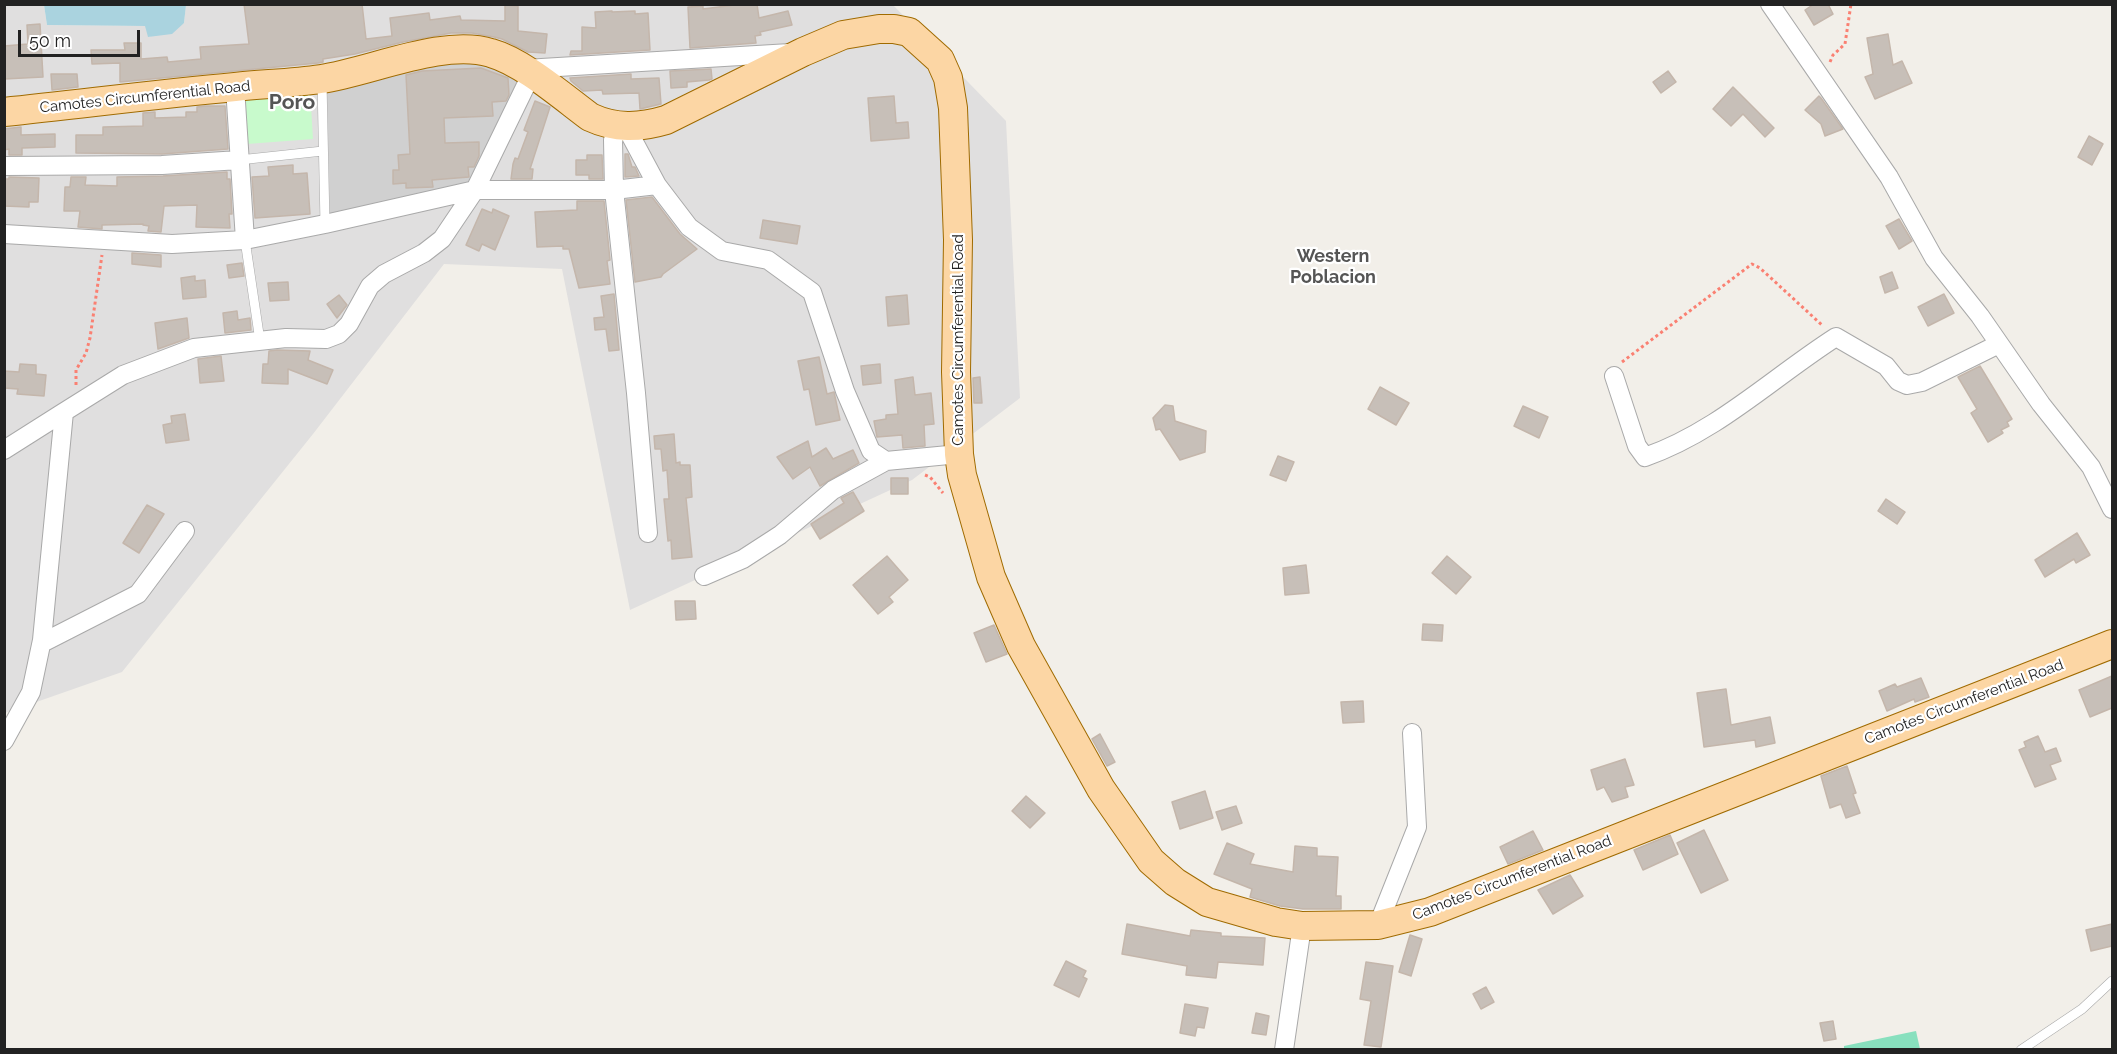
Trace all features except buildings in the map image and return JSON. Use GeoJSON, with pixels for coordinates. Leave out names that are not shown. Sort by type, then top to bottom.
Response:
{"type":"FeatureCollection","features":[{"type":"Feature","properties":{"kind":"main road","name":"Camotes Circumferential Road"},"geometry":{"type":"LineString","coordinates":[[4,112],[322,79],[454,50],[491,52],[527,72],[590,117],[604,124],[644,126],[666,120],[803,52],[843,36],[894,29],[909,32],[940,60],[948,78],[953,108],[958,240],[956,372],[959,454],[962,476],[991,577],[1021,646],[1101,789],[1151,861],[1175,882],[1207,902],[1242,913],[1302,926],[1378,925],[1430,912],[2112,644]]}},
{"type":"Feature","properties":{"kind":"street"},"geometry":{"type":"LineString","coordinates":[[1770,4],[1888,177],[1934,258],[1980,316],[2042,404],[2091,467],[2112,509]]}},
{"type":"Feature","properties":{"kind":"street"},"geometry":{"type":"LineString","coordinates":[[4,450],[123,375],[194,348],[286,339],[326,339],[339,334],[349,324],[370,286],[384,274],[424,253],[442,239],[475,190],[527,72],[803,52]]}},
{"type":"Feature","properties":{"kind":"street"},"geometry":{"type":"LineString","coordinates":[[235,87],[245,240]]}},
{"type":"Feature","properties":{"kind":"street"},"geometry":{"type":"LineString","coordinates":[[648,533],[636,393],[614,190],[614,140],[622,126],[657,185],[689,227],[722,251],[768,260],[812,292],[845,391],[871,451],[886,461]]}},
{"type":"Feature","properties":{"kind":"street"},"geometry":{"type":"LineString","coordinates":[[4,166],[162,165],[239,160]]}},
{"type":"Feature","properties":{"kind":"street"},"geometry":{"type":"LineString","coordinates":[[4,234],[172,244],[245,240],[475,190],[614,190],[657,185]]}},
{"type":"Feature","properties":{"kind":"street"},"geometry":{"type":"LineString","coordinates":[[1614,376],[1637,446],[1645,457],[1672,447],[1705,430],[1836,337],[1886,366],[1898,381],[1907,385],[1922,382],[1999,344]]}},
{"type":"Feature","properties":{"kind":"street"},"geometry":{"type":"LineString","coordinates":[[4,741],[31,692],[42,640],[69,409]]}},
{"type":"Feature","properties":{"kind":"street"},"geometry":{"type":"LineString","coordinates":[[704,576],[743,559],[780,535],[833,490],[886,461],[959,454]]}},
{"type":"Feature","properties":{"kind":"street"},"geometry":{"type":"LineString","coordinates":[[42,640],[46,641],[138,594],[185,531]]}},
{"type":"Feature","properties":{"kind":"street"},"geometry":{"type":"LineString","coordinates":[[1378,925],[1417,827],[1412,733]]}},
{"type":"Feature","properties":{"kind":"street"},"geometry":{"type":"LineString","coordinates":[[1284,1050],[1302,926]]}},
{"type":"Feature","properties":{"kind":"lane"},"geometry":{"type":"LineString","coordinates":[[322,79],[324,224]]}},
{"type":"Feature","properties":{"kind":"lane"},"geometry":{"type":"LineString","coordinates":[[239,160],[323,151]]}},
{"type":"Feature","properties":{"kind":"lane"},"geometry":{"type":"LineString","coordinates":[[245,240],[260,341]]}},
{"type":"Feature","properties":{"kind":"lane"},"geometry":{"type":"LineString","coordinates":[[2021,1050],[2082,1009],[2112,981]]}},
{"type":"Feature","properties":{"kind":"path"},"geometry":{"type":"LineString","coordinates":[[1823,84],[1833,55],[1845,44],[1851,4]]}},
{"type":"Feature","properties":{"kind":"path"},"geometry":{"type":"LineString","coordinates":[[69,409],[76,370],[86,353],[90,338],[103,240]]}},
{"type":"Feature","properties":{"kind":"path"},"geometry":{"type":"LineString","coordinates":[[1614,376],[1618,364],[1752,264],[1760,268],[1836,337]]}},
{"type":"Feature","properties":{"kind":"path"},"geometry":{"type":"LineString","coordinates":[[919,473],[930,477],[945,495]]}},
{"type":"Feature","properties":{"kind":"shaded area"},"geometry":{"type":"Polygon","coordinates":[[[186,4],[893,5],[1006,121],[1020,398],[912,480],[630,610],[562,269],[444,264],[313,434],[122,672],[5,713],[4,5],[44,5],[47,25],[146,26],[149,37],[184,23],[186,4]]]}},
{"type":"Feature","properties":{"kind":"shaded area"},"geometry":{"type":"Polygon","coordinates":[[[471,61],[507,65],[519,80],[474,185],[330,218],[327,86],[408,67],[471,61]]]}},
{"type":"Feature","properties":{"kind":"green space"},"geometry":{"type":"Polygon","coordinates":[[[310,89],[313,139],[247,144],[243,94],[310,89]]]}},
{"type":"Feature","properties":{"kind":"green space"},"geometry":{"type":"Polygon","coordinates":[[[1916,1031],[1920,1049],[1844,1049],[1844,1046],[1916,1031]]]}},
{"type":"Feature","properties":{"kind":"water"},"geometry":{"type":"Polygon","coordinates":[[[44,4],[186,5],[184,23],[172,34],[148,37],[145,26],[47,25],[44,4]]]}},
{"type":"Feature","properties":{"kind":"district","name":"Poro"},"geometry":{"type":"Point","coordinates":[292,103]}},
{"type":"Feature","properties":{"kind":"district","name":"Western Poblacion"},"geometry":{"type":"Point","coordinates":[1333,267]}}]}
